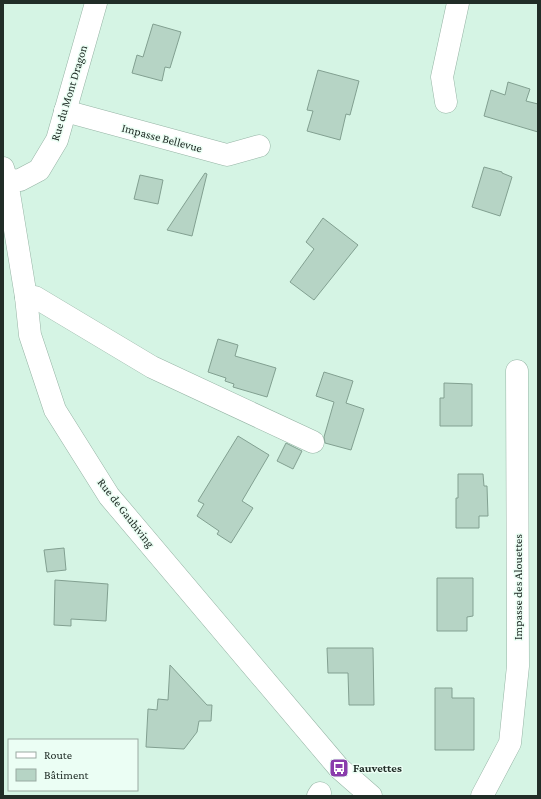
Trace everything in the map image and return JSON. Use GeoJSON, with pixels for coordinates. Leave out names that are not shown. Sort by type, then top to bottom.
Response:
{"type":"FeatureCollection","features":[{"type":"Feature","properties":{"kind":"street","name":"Rue du Mont Dragon"},"geometry":{"type":"LineString","coordinates":[[5,174],[20,180],[39,170],[57,140],[96,3]]}},
{"type":"Feature","properties":{"kind":"street"},"geometry":{"type":"LineString","coordinates":[[446,102],[442,76],[458,3]]}},
{"type":"Feature","properties":{"kind":"street","name":"Impasse Bellevue"},"geometry":{"type":"LineString","coordinates":[[65,111],[227,155],[259,146]]}},
{"type":"Feature","properties":{"kind":"street","name":"Rue de Gaubiving"},"geometry":{"type":"LineString","coordinates":[[5,174],[26,297],[30,335],[55,410],[109,496],[339,768],[371,796]]}},
{"type":"Feature","properties":{"kind":"street"},"geometry":{"type":"LineString","coordinates":[[26,297],[35,297],[152,367],[314,442]]}},
{"type":"Feature","properties":{"kind":"street","name":"Impasse des Alouettes"},"geometry":{"type":"LineString","coordinates":[[482,796],[510,743],[518,666],[517,371]]}},
{"type":"Feature","properties":{"kind":"building"},"geometry":{"type":"Polygon","coordinates":[[[153,24],[181,32],[170,68],[165,67],[162,81],[132,73],[137,55],[143,57],[153,24]]]}},
{"type":"Feature","properties":{"kind":"building"},"geometry":{"type":"Polygon","coordinates":[[[318,70],[359,81],[350,115],[346,114],[340,140],[307,131],[313,111],[307,110],[318,70]]]}},
{"type":"Feature","properties":{"kind":"building"},"geometry":{"type":"Polygon","coordinates":[[[508,82],[530,89],[526,101],[538,104],[538,132],[484,116],[491,90],[505,95],[508,82]]]}},
{"type":"Feature","properties":{"kind":"building"},"geometry":{"type":"Polygon","coordinates":[[[484,167],[502,172],[512,177],[500,216],[472,207],[484,167]]]}},
{"type":"Feature","properties":{"kind":"building"},"geometry":{"type":"Polygon","coordinates":[[[205,173],[207,174],[192,236],[167,230],[205,173]]]}},
{"type":"Feature","properties":{"kind":"building"},"geometry":{"type":"Polygon","coordinates":[[[140,175],[163,180],[158,204],[134,199],[140,175]]]}},
{"type":"Feature","properties":{"kind":"building"},"geometry":{"type":"Polygon","coordinates":[[[323,218],[358,245],[314,300],[290,282],[314,249],[306,242],[323,218]]]}},
{"type":"Feature","properties":{"kind":"building"},"geometry":{"type":"Polygon","coordinates":[[[218,339],[238,345],[235,356],[276,368],[267,397],[233,387],[234,384],[225,381],[226,378],[208,372],[218,339]]]}},
{"type":"Feature","properties":{"kind":"building"},"geometry":{"type":"Polygon","coordinates":[[[324,372],[353,381],[346,403],[364,409],[351,450],[325,443],[324,437],[334,402],[316,396],[324,372]]]}},
{"type":"Feature","properties":{"kind":"building"},"geometry":{"type":"Polygon","coordinates":[[[444,383],[472,384],[472,426],[440,426],[440,398],[444,398],[444,383]]]}},
{"type":"Feature","properties":{"kind":"building"},"geometry":{"type":"Polygon","coordinates":[[[238,436],[269,455],[242,501],[253,508],[231,543],[217,534],[219,531],[197,516],[204,504],[198,501],[238,436]]]}},
{"type":"Feature","properties":{"kind":"building"},"geometry":{"type":"Polygon","coordinates":[[[286,443],[302,451],[293,469],[277,461],[286,443]]]}},
{"type":"Feature","properties":{"kind":"building"},"geometry":{"type":"Polygon","coordinates":[[[458,474],[483,474],[484,486],[487,486],[488,516],[479,516],[479,528],[456,528],[458,474]]]}},
{"type":"Feature","properties":{"kind":"building"},"geometry":{"type":"Polygon","coordinates":[[[64,548],[66,570],[47,572],[44,550],[64,548]]]}},
{"type":"Feature","properties":{"kind":"building"},"geometry":{"type":"Polygon","coordinates":[[[437,578],[473,578],[473,616],[467,617],[467,631],[437,631],[437,578]]]}},
{"type":"Feature","properties":{"kind":"building"},"geometry":{"type":"Polygon","coordinates":[[[55,580],[108,584],[106,621],[71,619],[71,626],[54,625],[55,580]]]}},
{"type":"Feature","properties":{"kind":"building"},"geometry":{"type":"Polygon","coordinates":[[[327,648],[373,648],[374,705],[349,705],[348,673],[328,673],[327,648]]]}},
{"type":"Feature","properties":{"kind":"building"},"geometry":{"type":"Polygon","coordinates":[[[170,665],[207,705],[212,705],[211,721],[199,721],[197,732],[184,749],[146,747],[148,709],[157,710],[158,699],[168,700],[170,665]]]}},
{"type":"Feature","properties":{"kind":"building"},"geometry":{"type":"Polygon","coordinates":[[[435,688],[452,688],[452,698],[474,698],[474,750],[435,750],[435,688]]]}},
{"type":"Feature","properties":{"kind":"place","name":"Fauvettes"},"geometry":{"type":"Point","coordinates":[339,768]}}]}
